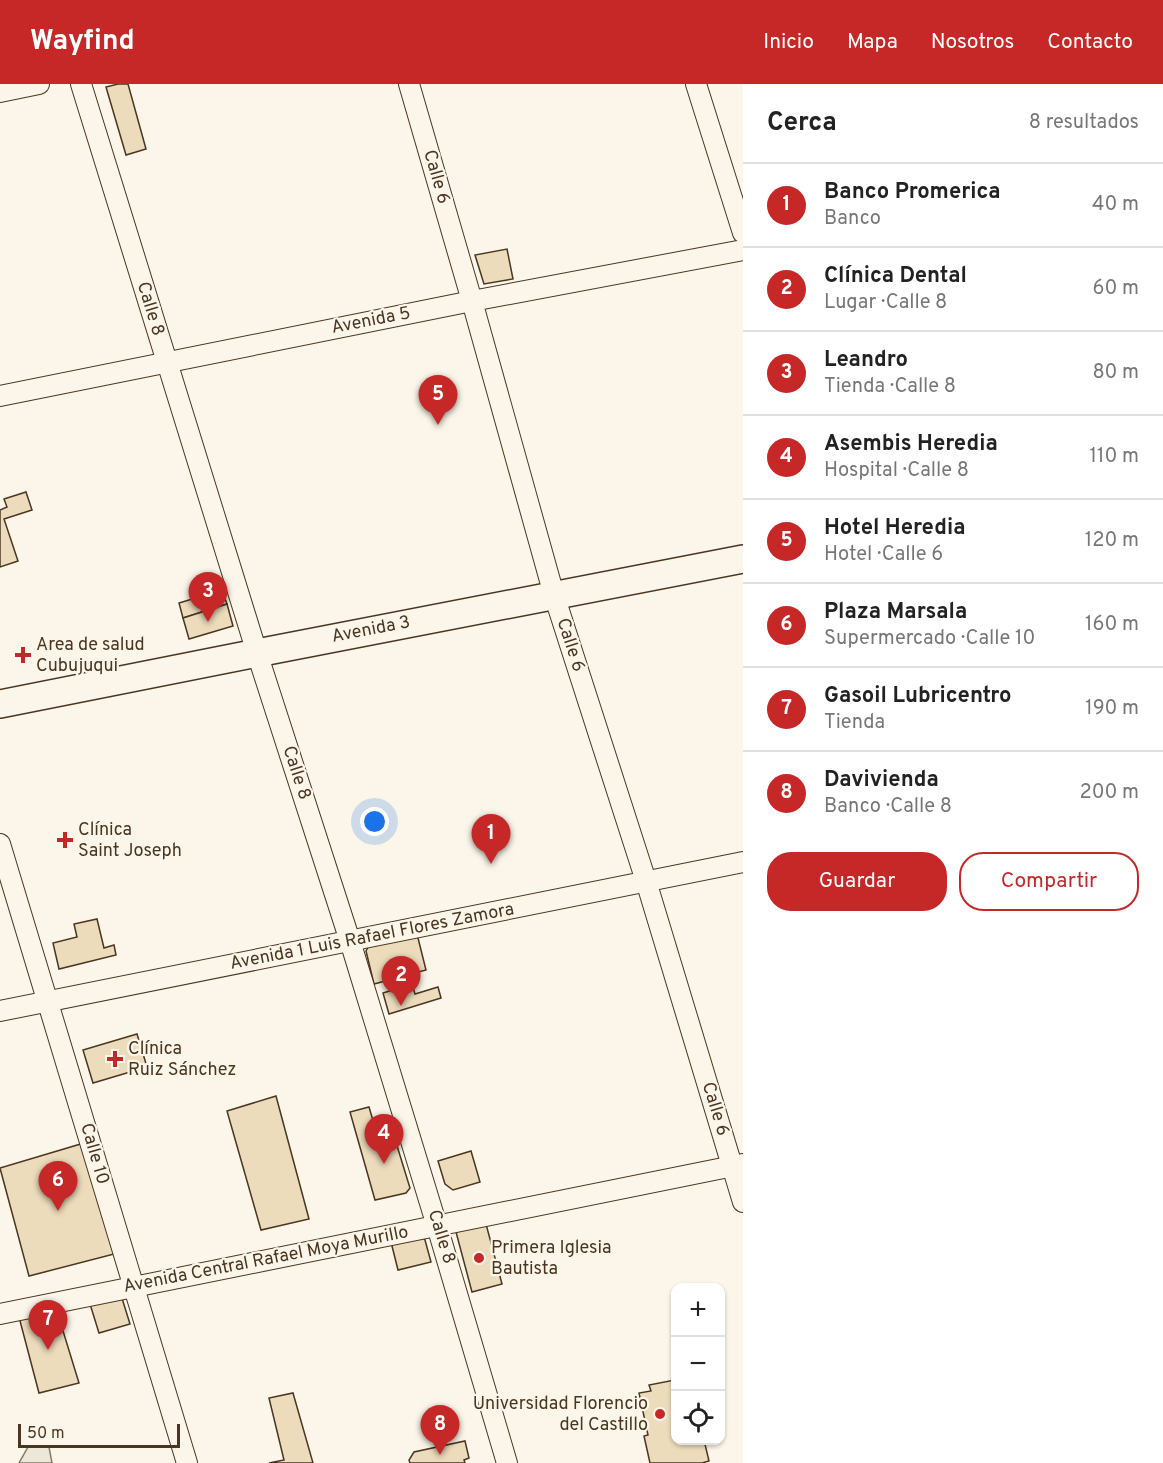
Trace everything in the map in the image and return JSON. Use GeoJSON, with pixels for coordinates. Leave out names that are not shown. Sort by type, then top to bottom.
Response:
{"type":"FeatureCollection","features":[{"type":"Feature","properties":{"kind":"street"},"geometry":{"type":"LineString","coordinates":[[0,92],[39,84]]}},
{"type":"Feature","properties":{"kind":"street","name":"Calle 8"},"geometry":{"type":"LineString","coordinates":[[81,84],[257,652],[350,941],[507,1463]]}},
{"type":"Feature","properties":{"kind":"street","name":"Calle 6"},"geometry":{"type":"LineString","coordinates":[[409,84],[554,595],[738,1166],[743,1202]]}},
{"type":"Feature","properties":{"kind":"street"},"geometry":{"type":"LineString","coordinates":[[696,84],[743,233]]}},
{"type":"Feature","properties":{"kind":"street","name":"Avenida 5"},"geometry":{"type":"LineString","coordinates":[[0,396],[472,301],[743,250]]}},
{"type":"Feature","properties":{"kind":"street","name":"Avenida 3"},"geometry":{"type":"LineString","coordinates":[[0,704],[257,652],[743,559]]}},
{"type":"Feature","properties":{"kind":"street","name":"Calle 10"},"geometry":{"type":"LineString","coordinates":[[0,844],[187,1463]]}},
{"type":"Feature","properties":{"kind":"street","name":"Avenida 1 Luis Rafael Flores Zamora"},"geometry":{"type":"LineString","coordinates":[[0,1011],[743,862]]}},
{"type":"Feature","properties":{"kind":"street","name":"Avenida Central Rafael Moya Murillo"},"geometry":{"type":"LineString","coordinates":[[0,1314],[738,1166]]}},
{"type":"Feature","properties":{"kind":"shaded area"},"geometry":{"type":"Polygon","coordinates":[[[28,1447],[49,1447],[52,1463],[19,1463],[28,1447]]]}},
{"type":"Feature","properties":{"kind":"building"},"geometry":{"type":"Polygon","coordinates":[[[128,84],[146,149],[126,155],[106,87],[128,84]]]}},
{"type":"Feature","properties":{"kind":"building"},"geometry":{"type":"Polygon","coordinates":[[[507,249],[513,279],[484,284],[475,255],[507,249]]]}},
{"type":"Feature","properties":{"kind":"building"},"geometry":{"type":"Polygon","coordinates":[[[26,492],[32,510],[4,519],[18,561],[0,567],[0,510],[7,507],[4,499],[26,492]]]}},
{"type":"Feature","properties":{"kind":"building"},"geometry":{"type":"Polygon","coordinates":[[[222,590],[227,604],[183,618],[179,603],[222,590]]]}},
{"type":"Feature","properties":{"kind":"building"},"geometry":{"type":"Polygon","coordinates":[[[227,604],[233,626],[189,639],[183,618],[227,604]]]}},
{"type":"Feature","properties":{"kind":"building"},"geometry":{"type":"Polygon","coordinates":[[[97,919],[104,948],[114,945],[116,955],[59,969],[53,943],[77,937],[74,924],[97,919]]]}},
{"type":"Feature","properties":{"kind":"building"},"geometry":{"type":"Polygon","coordinates":[[[416,930],[426,970],[374,984],[366,951],[371,942],[416,930]]]}},
{"type":"Feature","properties":{"kind":"building"},"geometry":{"type":"Polygon","coordinates":[[[412,984],[415,994],[438,987],[441,998],[389,1014],[383,993],[412,984]]]}},
{"type":"Feature","properties":{"kind":"building","name":"Clínica Ruiz Sánchez"},"geometry":{"type":"Polygon","coordinates":[[[137,1034],[147,1067],[93,1083],[83,1050],[137,1034]]]}},
{"type":"Feature","properties":{"kind":"building"},"geometry":{"type":"Polygon","coordinates":[[[276,1096],[309,1219],[261,1230],[227,1111],[276,1096]]]}},
{"type":"Feature","properties":{"kind":"building"},"geometry":{"type":"Polygon","coordinates":[[[369,1107],[379,1141],[394,1136],[410,1188],[406,1193],[375,1200],[350,1112],[369,1107]]]}},
{"type":"Feature","properties":{"kind":"building"},"geometry":{"type":"Polygon","coordinates":[[[84,1143],[118,1253],[29,1276],[0,1168],[84,1143]]]}},
{"type":"Feature","properties":{"kind":"building"},"geometry":{"type":"Polygon","coordinates":[[[471,1151],[480,1182],[453,1190],[445,1184],[438,1161],[471,1151]]]}},
{"type":"Feature","properties":{"kind":"building","name":"Primera Iglesia Bautista"},"geometry":{"type":"Polygon","coordinates":[[[486,1224],[502,1284],[472,1292],[456,1232],[486,1224]]]}},
{"type":"Feature","properties":{"kind":"building"},"geometry":{"type":"Polygon","coordinates":[[[422,1235],[431,1262],[398,1270],[391,1242],[422,1235]]]}},
{"type":"Feature","properties":{"kind":"building"},"geometry":{"type":"Polygon","coordinates":[[[121,1295],[130,1324],[99,1333],[90,1304],[121,1295]]]}},
{"type":"Feature","properties":{"kind":"building"},"geometry":{"type":"Polygon","coordinates":[[[56,1308],[79,1383],[39,1393],[19,1317],[56,1308]]]}},
{"type":"Feature","properties":{"kind":"building","name":"Universidad Florencio del Castillo"},"geometry":{"type":"Polygon","coordinates":[[[671,1381],[671,1445],[705,1445],[709,1461],[650,1463],[644,1436],[648,1435],[639,1393],[651,1391],[649,1385],[671,1381]]]}},
{"type":"Feature","properties":{"kind":"building"},"geometry":{"type":"Polygon","coordinates":[[[293,1393],[313,1463],[269,1463],[284,1460],[269,1398],[293,1393]]]}},
{"type":"Feature","properties":{"kind":"building"},"geometry":{"type":"Polygon","coordinates":[[[465,1441],[469,1458],[464,1460],[465,1463],[410,1463],[409,1460],[414,1452],[465,1441]]]}},
{"type":"Feature","properties":{"kind":"place","name":"Hotel Heredia"},"geometry":{"type":"Point","coordinates":[438,425]}},
{"type":"Feature","properties":{"kind":"place","name":"Leandro"},"geometry":{"type":"Point","coordinates":[208,622]}},
{"type":"Feature","properties":{"kind":"place","name":"Area de salud Cubujuqui"},"geometry":{"type":"Point","coordinates":[23,655]}},
{"type":"Feature","properties":{"kind":"place","name":"Clínica Saint Joseph"},"geometry":{"type":"Point","coordinates":[65,840]}},
{"type":"Feature","properties":{"kind":"place","name":"Banco Promerica"},"geometry":{"type":"Point","coordinates":[491,864]}},
{"type":"Feature","properties":{"kind":"place","name":"Clínica Dental"},"geometry":{"type":"Point","coordinates":[401,1006]}},
{"type":"Feature","properties":{"kind":"place","name":"Clínica Ruiz Sánchez"},"geometry":{"type":"Point","coordinates":[115,1059]}},
{"type":"Feature","properties":{"kind":"place","name":"Asembis Heredia"},"geometry":{"type":"Point","coordinates":[384,1164]}},
{"type":"Feature","properties":{"kind":"place","name":"Plaza Marsala"},"geometry":{"type":"Point","coordinates":[58,1211]}},
{"type":"Feature","properties":{"kind":"place","name":"Primera Iglesia Bautista"},"geometry":{"type":"Point","coordinates":[479,1258]}},
{"type":"Feature","properties":{"kind":"place","name":"Gasoil Lubricentro"},"geometry":{"type":"Point","coordinates":[48,1350]}},
{"type":"Feature","properties":{"kind":"place","name":"Universidad Florencio del Castillo"},"geometry":{"type":"Point","coordinates":[660,1414]}},
{"type":"Feature","properties":{"kind":"place","name":"Davivienda"},"geometry":{"type":"Point","coordinates":[440,1455]}}]}
